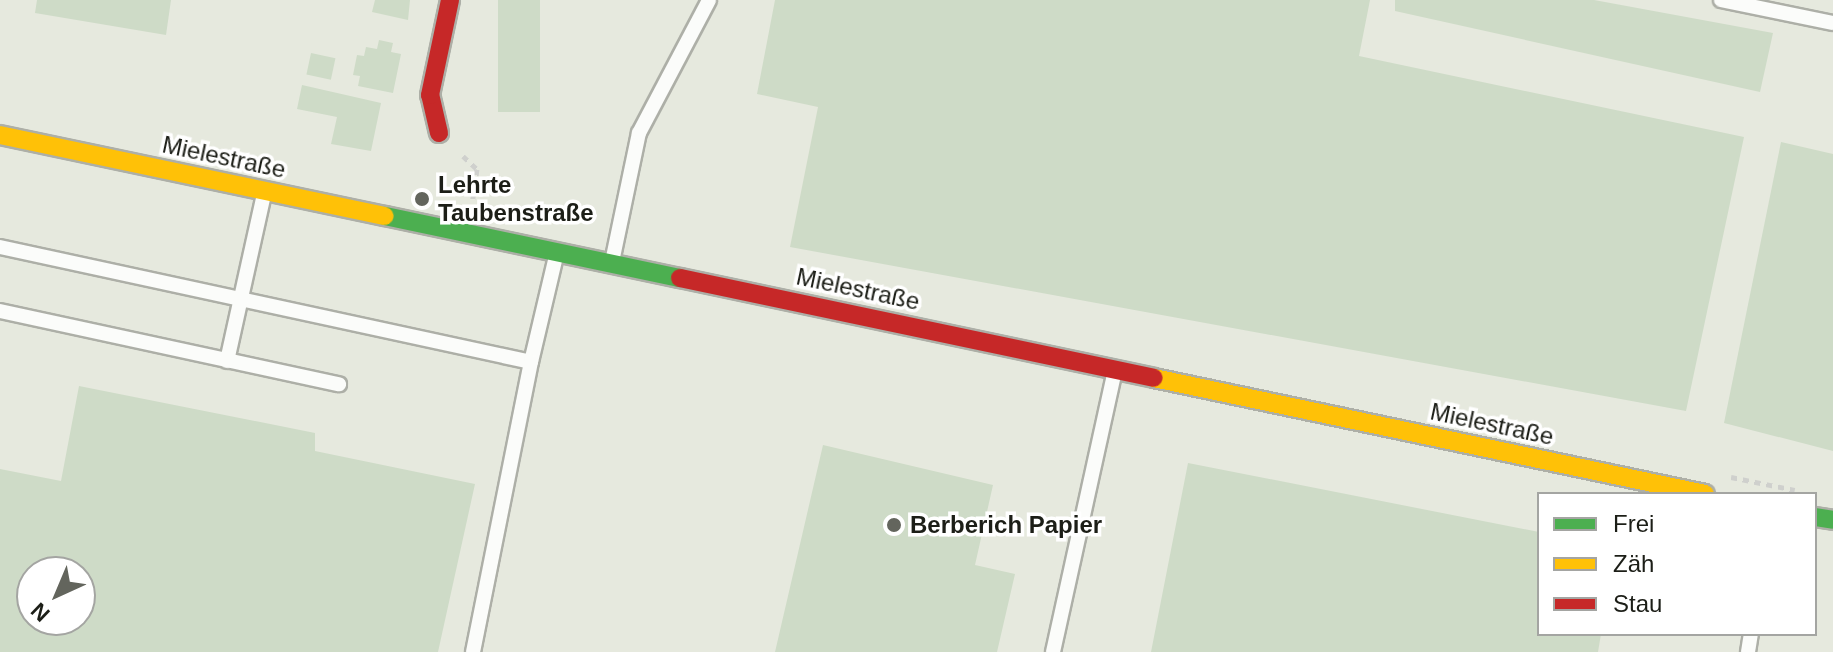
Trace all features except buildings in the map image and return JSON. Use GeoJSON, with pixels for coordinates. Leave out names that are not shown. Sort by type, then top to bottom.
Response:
{"type":"FeatureCollection","features":[{"type":"Feature","properties":{"kind":"street"},"geometry":{"type":"LineString","coordinates":[[439,133],[430,95],[450,0]]}},
{"type":"Feature","properties":{"kind":"street","name":"Mielestraße"},"geometry":{"type":"LineString","coordinates":[[0,135],[1696,492]]}},
{"type":"Feature","properties":{"kind":"lane"},"geometry":{"type":"LineString","coordinates":[[612,263],[639,133],[709,0]]}},
{"type":"Feature","properties":{"kind":"lane"},"geometry":{"type":"LineString","coordinates":[[1721,0],[1833,23]]}},
{"type":"Feature","properties":{"kind":"lane"},"geometry":{"type":"LineString","coordinates":[[227,361],[265,190]]}},
{"type":"Feature","properties":{"kind":"lane"},"geometry":{"type":"LineString","coordinates":[[0,247],[531,362]]}},
{"type":"Feature","properties":{"kind":"lane"},"geometry":{"type":"LineString","coordinates":[[473,652],[531,362],[557,252]]}},
{"type":"Feature","properties":{"kind":"lane"},"geometry":{"type":"LineString","coordinates":[[0,311],[339,384]]}},
{"type":"Feature","properties":{"kind":"lane"},"geometry":{"type":"LineString","coordinates":[[1053,652],[1116,368]]}},
{"type":"Feature","properties":{"kind":"path"},"geometry":{"type":"LineString","coordinates":[[439,133],[477,169],[465,232]]}},
{"type":"Feature","properties":{"kind":"traffic: fast"},"geometry":{"type":"LineString","coordinates":[[385,216],[680,278]]}},
{"type":"Feature","properties":{"kind":"traffic: fast"},"geometry":{"type":"LineString","coordinates":[[1817,517],[1833,520]]}},
{"type":"Feature","properties":{"kind":"traffic: slow"},"geometry":{"type":"LineString","coordinates":[[0,135],[385,216]]}},
{"type":"Feature","properties":{"kind":"traffic: slow"},"geometry":{"type":"LineString","coordinates":[[1154,378],[1696,492]]}},
{"type":"Feature","properties":{"kind":"traffic: jam"},"geometry":{"type":"LineString","coordinates":[[439,133],[430,95],[450,0]]}},
{"type":"Feature","properties":{"kind":"traffic: jam"},"geometry":{"type":"LineString","coordinates":[[680,278],[1154,378]]}},
{"type":"Feature","properties":{"kind":"place","name":"Lehrte Taubenstraße"},"geometry":{"type":"Point","coordinates":[422,199]}},
{"type":"Feature","properties":{"kind":"place","name":"Berberich Papier"},"geometry":{"type":"Point","coordinates":[894,525]}}]}
